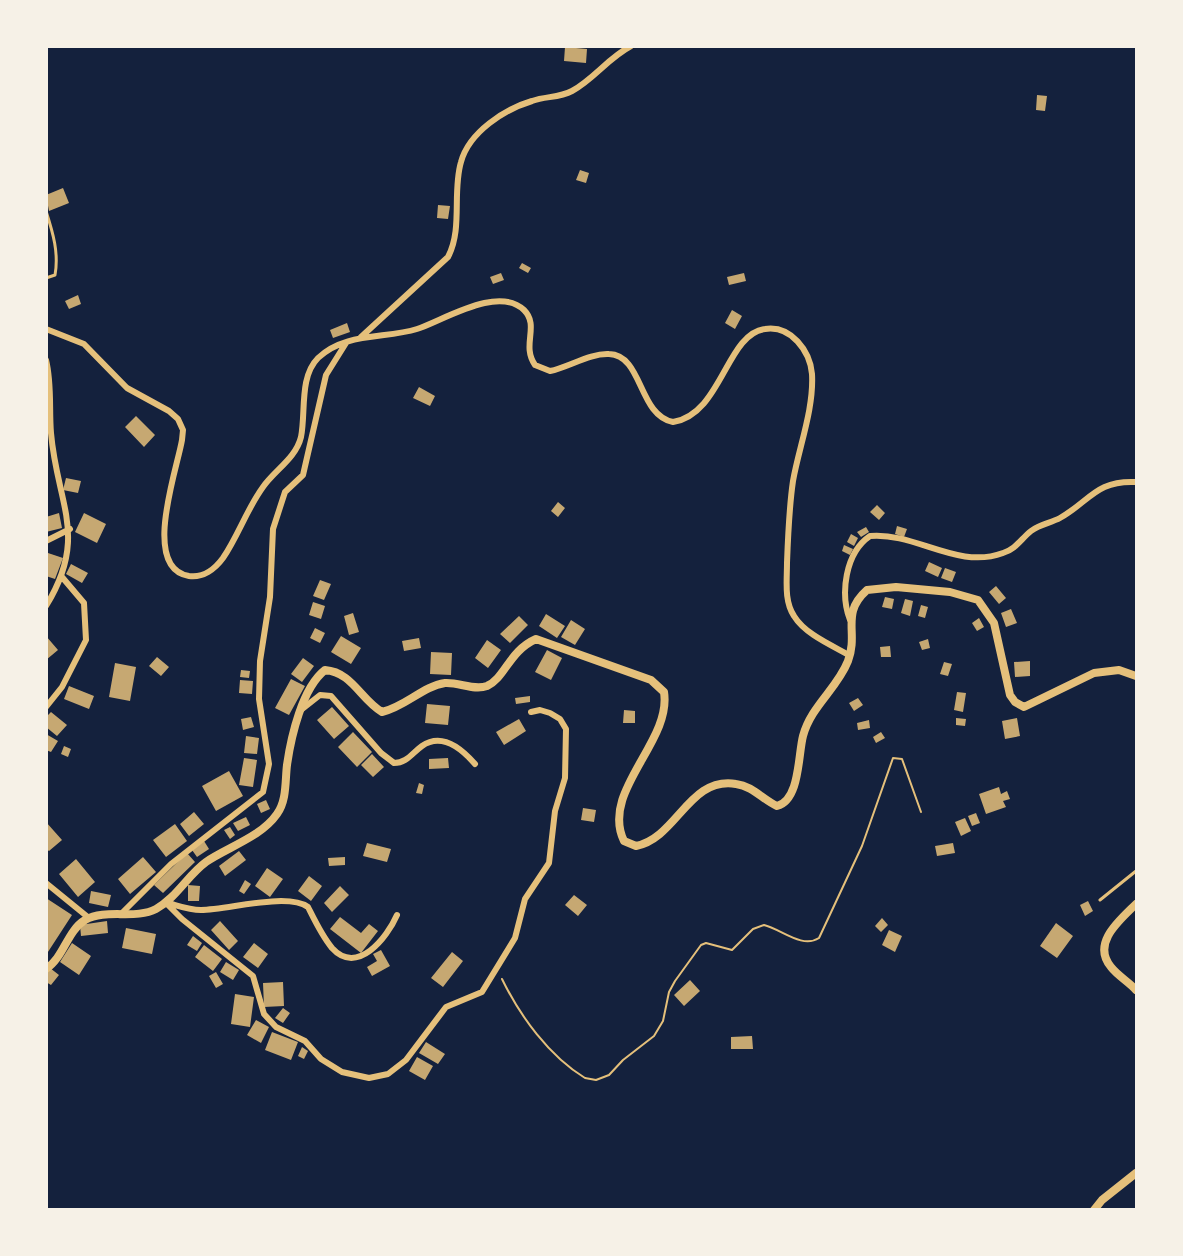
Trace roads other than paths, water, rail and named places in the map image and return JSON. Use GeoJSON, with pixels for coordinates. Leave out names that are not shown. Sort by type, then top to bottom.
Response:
{"type":"FeatureCollection","features":[{"type":"Feature","properties":{"kind":"street"},"geometry":{"type":"LineString","coordinates":[[46,329],[84,344],[127,388],[178,418],[183,430],[167,510],[165,549],[168,561],[180,574],[192,577],[202,575],[219,564],[264,487],[293,453],[301,438],[307,385],[312,368],[319,357],[363,336],[448,257],[453,242],[461,160],[479,133],[511,109],[535,100],[563,96],[575,90],[605,62],[631,46]]}},
{"type":"Feature","properties":{"kind":"street"},"geometry":{"type":"LineString","coordinates":[[119,915],[171,864],[263,792],[269,764],[260,699],[260,661],[270,597],[273,529],[285,492],[303,475],[326,375],[347,342],[416,329],[477,304],[496,302],[517,306],[525,311],[531,321],[528,350],[535,365],[550,371],[602,355],[615,355],[633,370],[657,414],[673,422],[689,416],[712,392],[746,336],[765,329],[788,333],[804,349],[810,360],[812,384],[789,514],[787,599],[794,618],[802,626],[849,655]]}},
{"type":"Feature","properties":{"kind":"street"},"geometry":{"type":"LineString","coordinates":[[46,360],[51,434],[70,529],[69,550],[62,577],[46,606]]}},
{"type":"Feature","properties":{"kind":"street"},"geometry":{"type":"LineString","coordinates":[[46,969],[65,950],[81,922],[89,918],[142,913],[156,909],[207,862],[242,842],[277,814],[282,802],[287,762],[300,710],[309,690],[325,670],[335,671],[344,676],[373,707],[382,712],[446,683],[476,688],[486,686],[494,681],[519,649],[536,639],[651,680],[664,692],[664,710],[657,730],[631,782],[619,816],[620,832],[624,840],[636,846],[653,840],[663,833],[689,802],[713,786],[739,784],[761,795],[770,803],[783,804],[792,793],[807,723],[820,700],[840,676],[849,655],[853,630],[844,600],[847,575],[859,545],[870,536],[895,538],[971,559],[988,557],[1010,550],[1030,532],[1063,516],[1095,490],[1109,485],[1137,482]]}},
{"type":"Feature","properties":{"kind":"street"},"geometry":{"type":"LineString","coordinates":[[46,541],[70,529]]}},
{"type":"Feature","properties":{"kind":"street"},"geometry":{"type":"LineString","coordinates":[[46,707],[62,687],[86,640],[84,603],[62,577]]}},
{"type":"Feature","properties":{"kind":"street"},"geometry":{"type":"LineString","coordinates":[[850,620],[851,609],[858,597],[876,587],[950,592],[978,600],[994,623],[1010,695],[1015,702],[1024,707],[1100,671],[1119,670],[1137,676]]}},
{"type":"Feature","properties":{"kind":"street"},"geometry":{"type":"LineString","coordinates":[[300,710],[320,696],[331,696],[381,753],[394,763],[404,761],[423,745],[447,742],[455,745],[475,764]]}},
{"type":"Feature","properties":{"kind":"street"},"geometry":{"type":"LineString","coordinates":[[165,902],[182,919],[253,976],[264,1014],[270,1022],[305,1041],[330,1066],[356,1076],[378,1077],[398,1068],[447,1007],[482,992],[514,938],[525,898],[549,863],[555,811],[565,778],[566,729],[560,719],[550,713],[540,710],[531,712]]}},
{"type":"Feature","properties":{"kind":"street"},"geometry":{"type":"LineString","coordinates":[[46,883],[89,918]]}},
{"type":"Feature","properties":{"kind":"street"},"geometry":{"type":"LineString","coordinates":[[165,902],[198,910],[277,902],[302,903],[308,907],[333,949],[348,958],[362,956],[377,946],[387,935],[398,915]]}},
{"type":"Feature","properties":{"kind":"street"},"geometry":{"type":"LineString","coordinates":[[1137,904],[1107,935],[1104,945],[1108,964],[1137,990]]}},
{"type":"Feature","properties":{"kind":"street"},"geometry":{"type":"LineString","coordinates":[[1094,1209],[1137,1173]]}},
{"type":"Feature","properties":{"kind":"lane"},"geometry":{"type":"LineString","coordinates":[[46,211],[57,251],[57,264],[55,275],[46,278]]}},
{"type":"Feature","properties":{"kind":"lane"},"geometry":{"type":"LineString","coordinates":[[1100,900],[1137,871]]}}]}
